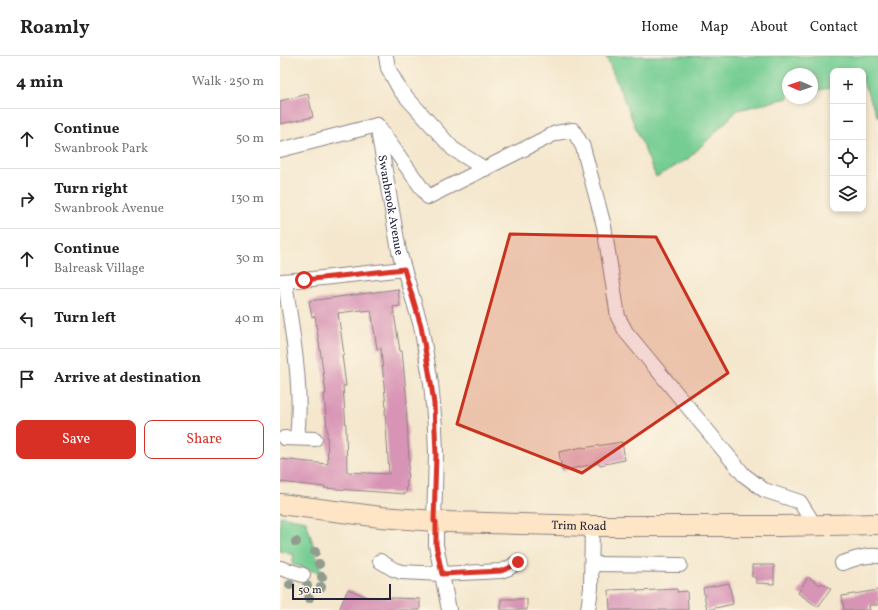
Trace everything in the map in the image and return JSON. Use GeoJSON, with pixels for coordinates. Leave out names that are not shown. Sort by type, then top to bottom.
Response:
{"type":"FeatureCollection","features":[{"type":"Feature","properties":{"kind":"main road","name":"Trim Road"},"geometry":{"type":"LineString","coordinates":[[280,504],[360,515],[435,521],[592,526],[815,526],[878,524]]}},
{"type":"Feature","properties":{"kind":"street"},"geometry":{"type":"LineString","coordinates":[[386,56],[388,68],[400,90],[453,150],[485,169]]}},
{"type":"Feature","properties":{"kind":"street"},"geometry":{"type":"LineString","coordinates":[[280,150],[377,125],[428,197],[556,133],[573,130],[583,147],[604,226],[618,317],[626,332],[744,475],[764,490],[800,502],[815,526]]}},
{"type":"Feature","properties":{"kind":"street","name":"Swanbrook Avenue"},"geometry":{"type":"LineString","coordinates":[[377,125],[399,251],[421,326],[431,383],[434,404],[436,455],[436,545],[449,610]]}},
{"type":"Feature","properties":{"kind":"street"},"geometry":{"type":"LineString","coordinates":[[315,439],[291,438],[299,415],[298,380],[283,281],[404,269]]}},
{"type":"Feature","properties":{"kind":"street"},"geometry":{"type":"LineString","coordinates":[[588,610],[591,588],[592,526]]}},
{"type":"Feature","properties":{"kind":"street"},"geometry":{"type":"LineString","coordinates":[[842,563],[861,557],[878,556]]}},
{"type":"Feature","properties":{"kind":"street"},"geometry":{"type":"LineString","coordinates":[[380,561],[401,572],[442,574],[501,571],[518,562]]}},
{"type":"Feature","properties":{"kind":"street"},"geometry":{"type":"LineString","coordinates":[[592,564],[680,565]]}},
{"type":"Feature","properties":{"kind":"street"},"geometry":{"type":"LineString","coordinates":[[280,568],[304,574]]}},
{"type":"Feature","properties":{"kind":"highlighted area"},"geometry":{"type":"Polygon","coordinates":[[[510,234],[656,237],[728,373],[582,473],[457,424],[510,234]]]}},
{"type":"Feature","properties":{"kind":"green space"},"geometry":{"type":"Polygon","coordinates":[[[606,56],[878,56],[878,118],[866,89],[866,68],[830,68],[830,88],[818,91],[818,68],[782,68],[782,99],[738,110],[688,159],[656,177],[606,56]]]}},
{"type":"Feature","properties":{"kind":"green space"},"geometry":{"type":"Polygon","coordinates":[[[280,516],[306,521],[322,574],[292,564],[294,555],[280,551],[280,516]]]}},
{"type":"Feature","properties":{"kind":"building"},"geometry":{"type":"Polygon","coordinates":[[[308,94],[313,117],[280,124],[280,101],[308,94]]]}},
{"type":"Feature","properties":{"kind":"building"},"geometry":{"type":"Polygon","coordinates":[[[398,289],[400,306],[393,307],[400,351],[402,351],[407,403],[409,460],[406,494],[324,488],[325,487],[280,482],[280,459],[328,464],[324,394],[326,394],[315,316],[312,317],[309,301],[398,289]],[[371,310],[338,313],[344,354],[342,355],[346,386],[343,386],[347,472],[389,474],[381,348],[377,349],[371,310]]]}},
{"type":"Feature","properties":{"kind":"building"},"geometry":{"type":"Polygon","coordinates":[[[622,442],[625,460],[600,465],[599,463],[562,471],[559,452],[622,442]]]}},
{"type":"Feature","properties":{"kind":"building"},"geometry":{"type":"Polygon","coordinates":[[[752,565],[774,565],[774,584],[756,583],[756,577],[752,577],[752,565]]]}},
{"type":"Feature","properties":{"kind":"building"},"geometry":{"type":"Polygon","coordinates":[[[808,577],[820,585],[822,583],[831,589],[818,607],[798,593],[808,577]]]}},
{"type":"Feature","properties":{"kind":"building"},"geometry":{"type":"Polygon","coordinates":[[[729,583],[733,604],[707,610],[703,588],[729,583]]]}},
{"type":"Feature","properties":{"kind":"building"},"geometry":{"type":"Polygon","coordinates":[[[348,589],[367,597],[420,599],[420,610],[339,610],[348,589]]]}},
{"type":"Feature","properties":{"kind":"building"},"geometry":{"type":"Polygon","coordinates":[[[637,589],[637,591],[677,589],[677,592],[687,591],[688,610],[610,610],[609,590],[637,589]]]}},
{"type":"Feature","properties":{"kind":"building"},"geometry":{"type":"Polygon","coordinates":[[[878,590],[878,605],[869,605],[870,610],[844,610],[842,596],[878,590]]]}},
{"type":"Feature","properties":{"kind":"building"},"geometry":{"type":"Polygon","coordinates":[[[501,599],[527,599],[527,610],[501,610],[501,599]]]}},
{"type":"Feature","properties":{"kind":"route"},"geometry":{"type":"LineString","coordinates":[[304,280],[404,269],[421,326],[434,404],[436,455],[434,521],[436,522],[436,545],[442,574],[501,571],[518,562]]}}]}
